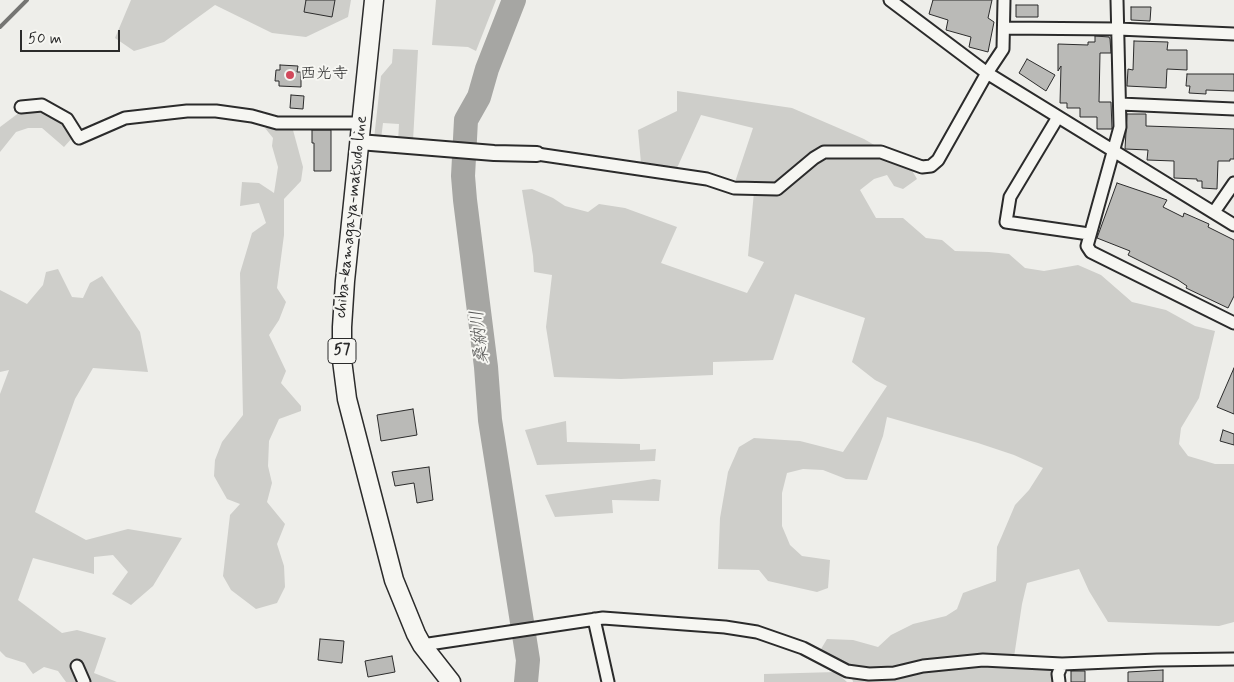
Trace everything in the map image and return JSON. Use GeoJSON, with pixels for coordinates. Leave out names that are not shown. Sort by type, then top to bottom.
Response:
{"type":"FeatureCollection","features":[{"type":"Feature","properties":{"kind":"main road","name":"chiba-kamagaya-matsudo line"},"geometry":{"type":"LineString","coordinates":[[374,0],[345,282],[342,360],[347,399],[394,580],[404,610],[422,645],[446,680]]}},
{"type":"Feature","properties":{"kind":"street"},"geometry":{"type":"LineString","coordinates":[[890,0],[987,73],[1234,225]]}},
{"type":"Feature","properties":{"kind":"street"},"geometry":{"type":"LineString","coordinates":[[359,142],[494,153],[537,154],[707,179],[734,188],[778,189],[814,158],[824,152],[881,152],[922,167],[931,166],[938,160],[987,73],[1003,49],[1004,0]]}},
{"type":"Feature","properties":{"kind":"street"},"geometry":{"type":"LineString","coordinates":[[1117,0],[1120,127],[1087,246],[1091,252],[1234,323]]}},
{"type":"Feature","properties":{"kind":"street"},"geometry":{"type":"LineString","coordinates":[[1004,28],[1118,29],[1234,34]]}},
{"type":"Feature","properties":{"kind":"street"},"geometry":{"type":"LineString","coordinates":[[1120,104],[1234,109]]}},
{"type":"Feature","properties":{"kind":"street"},"geometry":{"type":"LineString","coordinates":[[21,106],[42,105],[67,119],[78,138],[125,118],[187,111],[216,111],[252,116],[277,123],[361,123]]}},
{"type":"Feature","properties":{"kind":"street"},"geometry":{"type":"LineString","coordinates":[[1058,117],[1010,197],[1006,222],[1090,234]]}},
{"type":"Feature","properties":{"kind":"street"},"geometry":{"type":"LineString","coordinates":[[1214,212],[1234,183]]}},
{"type":"Feature","properties":{"kind":"street"},"geometry":{"type":"LineString","coordinates":[[422,645],[603,618],[725,627],[757,632],[803,648],[847,671],[869,674],[894,674],[923,666],[983,660],[1062,664],[1234,659]]}},
{"type":"Feature","properties":{"kind":"street"},"geometry":{"type":"LineString","coordinates":[[594,619],[608,682]]}},
{"type":"Feature","properties":{"kind":"street"},"geometry":{"type":"LineString","coordinates":[[1059,682],[1058,674],[1062,664]]}},
{"type":"Feature","properties":{"kind":"street"},"geometry":{"type":"LineString","coordinates":[[77,666],[84,682]]}},
{"type":"Feature","properties":{"kind":"shaded area"},"geometry":{"type":"Polygon","coordinates":[[[131,0],[351,0],[348,17],[306,37],[272,33],[215,5],[164,42],[134,51],[115,38],[131,0]]]}},
{"type":"Feature","properties":{"kind":"shaded area"},"geometry":{"type":"Polygon","coordinates":[[[436,0],[496,0],[476,51],[468,47],[432,45],[436,0]]]}},
{"type":"Feature","properties":{"kind":"shaded area"},"geometry":{"type":"Polygon","coordinates":[[[393,49],[418,50],[413,141],[398,142],[399,124],[383,123],[381,139],[374,139],[381,76],[392,63],[393,49]]]}},
{"type":"Feature","properties":{"kind":"shaded area"},"geometry":{"type":"Polygon","coordinates":[[[677,91],[792,108],[864,139],[881,149],[824,150],[776,186],[734,185],[753,128],[701,115],[677,168],[641,163],[638,130],[677,111],[677,91]]]}},
{"type":"Feature","properties":{"kind":"shaded area"},"geometry":{"type":"Polygon","coordinates":[[[42,108],[65,123],[73,137],[64,147],[42,128],[28,128],[16,132],[0,152],[0,127],[24,109],[42,108]]]}},
{"type":"Feature","properties":{"kind":"shaded area"},"geometry":{"type":"Polygon","coordinates":[[[265,128],[293,130],[303,167],[301,181],[284,199],[284,235],[277,288],[286,302],[279,320],[269,335],[286,371],[281,383],[301,406],[301,411],[279,419],[269,441],[268,466],[272,483],[267,502],[285,524],[277,544],[284,566],[285,587],[277,603],[256,609],[231,590],[223,576],[230,515],[240,504],[227,499],[214,476],[215,460],[222,442],[243,415],[240,273],[252,233],[266,223],[259,203],[240,206],[242,182],[259,183],[274,193],[278,167],[272,146],[273,138],[265,128]]]}},
{"type":"Feature","properties":{"kind":"shaded area"},"geometry":{"type":"Polygon","coordinates":[[[827,155],[880,156],[910,167],[917,179],[903,189],[894,186],[887,175],[874,179],[860,190],[876,218],[903,218],[926,238],[942,240],[955,251],[1009,254],[1025,268],[1044,271],[1078,265],[1101,275],[1132,302],[1166,310],[1195,326],[1215,331],[1199,398],[1181,428],[1179,444],[1188,456],[1215,464],[1234,464],[1234,622],[1219,626],[1108,622],[1089,591],[1079,569],[1027,583],[1014,657],[893,670],[850,669],[829,657],[821,649],[827,639],[853,640],[878,647],[891,635],[913,624],[946,616],[957,609],[963,593],[996,581],[997,547],[1015,505],[1029,490],[1043,468],[1014,455],[978,443],[887,417],[883,436],[867,480],[846,479],[823,470],[803,469],[787,473],[782,493],[782,526],[790,545],[802,556],[830,560],[828,588],[817,592],[768,581],[759,570],[718,569],[720,518],[728,472],[739,447],[754,438],[800,441],[843,452],[887,386],[875,380],[852,362],[865,318],[795,294],[773,360],[713,362],[713,375],[621,379],[554,377],[546,327],[552,275],[534,272],[522,190],[532,189],[553,198],[565,206],[588,212],[599,204],[625,208],[677,227],[661,263],[747,293],[764,262],[748,256],[754,192],[796,179],[827,155]]]}},
{"type":"Feature","properties":{"kind":"shaded area"},"geometry":{"type":"Polygon","coordinates":[[[58,269],[72,297],[83,298],[90,283],[102,276],[140,332],[148,372],[93,368],[75,399],[35,512],[86,540],[128,529],[182,538],[153,586],[131,605],[112,594],[128,572],[113,555],[94,557],[94,574],[33,558],[18,600],[62,633],[77,630],[106,638],[94,673],[117,682],[66,682],[58,671],[44,667],[33,674],[25,663],[6,657],[0,651],[0,394],[9,370],[0,372],[0,290],[27,304],[43,285],[46,272],[58,269]]]}},
{"type":"Feature","properties":{"kind":"shaded area"},"geometry":{"type":"Polygon","coordinates":[[[566,421],[567,442],[640,444],[640,450],[656,449],[655,461],[537,465],[525,430],[566,421]]]}},
{"type":"Feature","properties":{"kind":"shaded area"},"geometry":{"type":"Polygon","coordinates":[[[654,479],[661,480],[659,501],[612,500],[613,513],[555,517],[545,495],[654,479]]]}},
{"type":"Feature","properties":{"kind":"shaded area"},"geometry":{"type":"Polygon","coordinates":[[[982,664],[1053,666],[1053,682],[853,682],[852,678],[854,676],[925,666],[982,664]]]}},
{"type":"Feature","properties":{"kind":"shaded area"},"geometry":{"type":"Polygon","coordinates":[[[836,672],[847,682],[764,682],[764,674],[836,672]]]}},
{"type":"Feature","properties":{"kind":"building"},"geometry":{"type":"Polygon","coordinates":[[[306,0],[335,0],[332,17],[304,12],[306,0]]]}},
{"type":"Feature","properties":{"kind":"building"},"geometry":{"type":"Polygon","coordinates":[[[933,0],[992,0],[988,18],[994,22],[988,52],[969,47],[971,37],[946,30],[948,20],[929,14],[933,0]]]}},
{"type":"Feature","properties":{"kind":"building"},"geometry":{"type":"Polygon","coordinates":[[[1016,5],[1038,5],[1038,17],[1016,17],[1016,5]]]}},
{"type":"Feature","properties":{"kind":"building"},"geometry":{"type":"Polygon","coordinates":[[[1131,7],[1151,7],[1150,21],[1131,20],[1131,7]]]}},
{"type":"Feature","properties":{"kind":"building"},"geometry":{"type":"Polygon","coordinates":[[[1095,36],[1109,37],[1110,39],[1111,53],[1100,53],[1099,102],[1111,102],[1112,129],[1097,129],[1097,117],[1080,117],[1080,108],[1067,108],[1067,103],[1060,103],[1061,66],[1058,71],[1058,44],[1088,45],[1088,42],[1095,42],[1095,36]]]}},
{"type":"Feature","properties":{"kind":"building"},"geometry":{"type":"Polygon","coordinates":[[[1134,41],[1168,42],[1167,50],[1187,50],[1187,70],[1167,69],[1166,88],[1127,86],[1128,69],[1133,70],[1134,41]]]}},
{"type":"Feature","properties":{"kind":"building"},"geometry":{"type":"Polygon","coordinates":[[[1027,59],[1055,75],[1046,91],[1019,73],[1027,59]]]}},
{"type":"Feature","properties":{"kind":"building"},"geometry":{"type":"Polygon","coordinates":[[[280,65],[298,66],[297,72],[301,72],[301,87],[279,86],[279,81],[275,81],[276,70],[280,70],[280,65]]]}},
{"type":"Feature","properties":{"kind":"building"},"geometry":{"type":"Polygon","coordinates":[[[1187,74],[1234,74],[1234,91],[1206,90],[1206,94],[1189,93],[1190,86],[1186,86],[1187,74]]]}},
{"type":"Feature","properties":{"kind":"building"},"geometry":{"type":"Polygon","coordinates":[[[291,95],[304,96],[303,109],[290,108],[291,95]]]}},
{"type":"Feature","properties":{"kind":"building"},"geometry":{"type":"Polygon","coordinates":[[[1127,114],[1146,114],[1146,126],[1234,129],[1234,159],[1218,161],[1217,189],[1202,188],[1202,181],[1197,181],[1197,179],[1174,178],[1174,161],[1147,160],[1148,150],[1125,149],[1127,114]]]}},
{"type":"Feature","properties":{"kind":"building"},"geometry":{"type":"Polygon","coordinates":[[[312,130],[331,130],[331,171],[314,171],[312,130]]]}},
{"type":"Feature","properties":{"kind":"building"},"geometry":{"type":"Polygon","coordinates":[[[1117,183],[1167,200],[1163,207],[1183,217],[1184,213],[1209,224],[1208,227],[1234,240],[1234,296],[1228,308],[1186,288],[1187,286],[1178,280],[1128,255],[1130,251],[1097,238],[1117,183]]]}},
{"type":"Feature","properties":{"kind":"building"},"geometry":{"type":"Polygon","coordinates":[[[1234,368],[1234,414],[1217,407],[1234,368]]]}},
{"type":"Feature","properties":{"kind":"building"},"geometry":{"type":"Polygon","coordinates":[[[413,409],[417,435],[381,441],[377,415],[413,409]]]}},
{"type":"Feature","properties":{"kind":"building"},"geometry":{"type":"Polygon","coordinates":[[[1223,430],[1234,434],[1234,445],[1220,441],[1223,430]]]}},
{"type":"Feature","properties":{"kind":"building"},"geometry":{"type":"Polygon","coordinates":[[[429,467],[433,500],[417,503],[414,483],[395,486],[392,472],[429,467]]]}},
{"type":"Feature","properties":{"kind":"building"},"geometry":{"type":"Polygon","coordinates":[[[320,639],[344,641],[342,663],[318,660],[320,639]]]}},
{"type":"Feature","properties":{"kind":"building"},"geometry":{"type":"Polygon","coordinates":[[[392,656],[395,672],[368,677],[365,661],[392,656]]]}},
{"type":"Feature","properties":{"kind":"building"},"geometry":{"type":"Polygon","coordinates":[[[1163,670],[1163,682],[1128,682],[1128,672],[1163,670]]]}},
{"type":"Feature","properties":{"kind":"building"},"geometry":{"type":"Polygon","coordinates":[[[1071,671],[1085,671],[1085,682],[1071,682],[1071,671]]]}},
{"type":"Feature","properties":{"kind":"waterway"},"geometry":{"type":"LineString","coordinates":[[0,27],[27,0]]}},
{"type":"Feature","properties":{"kind":"waterway","name":"桑納川"},"geometry":{"type":"LineString","coordinates":[[514,0],[487,69],[479,97],[466,120],[463,176],[486,367],[490,420],[528,660],[526,682]]}},
{"type":"Feature","properties":{"kind":"place","name":"西光寺"},"geometry":{"type":"Point","coordinates":[290,75]}}]}
